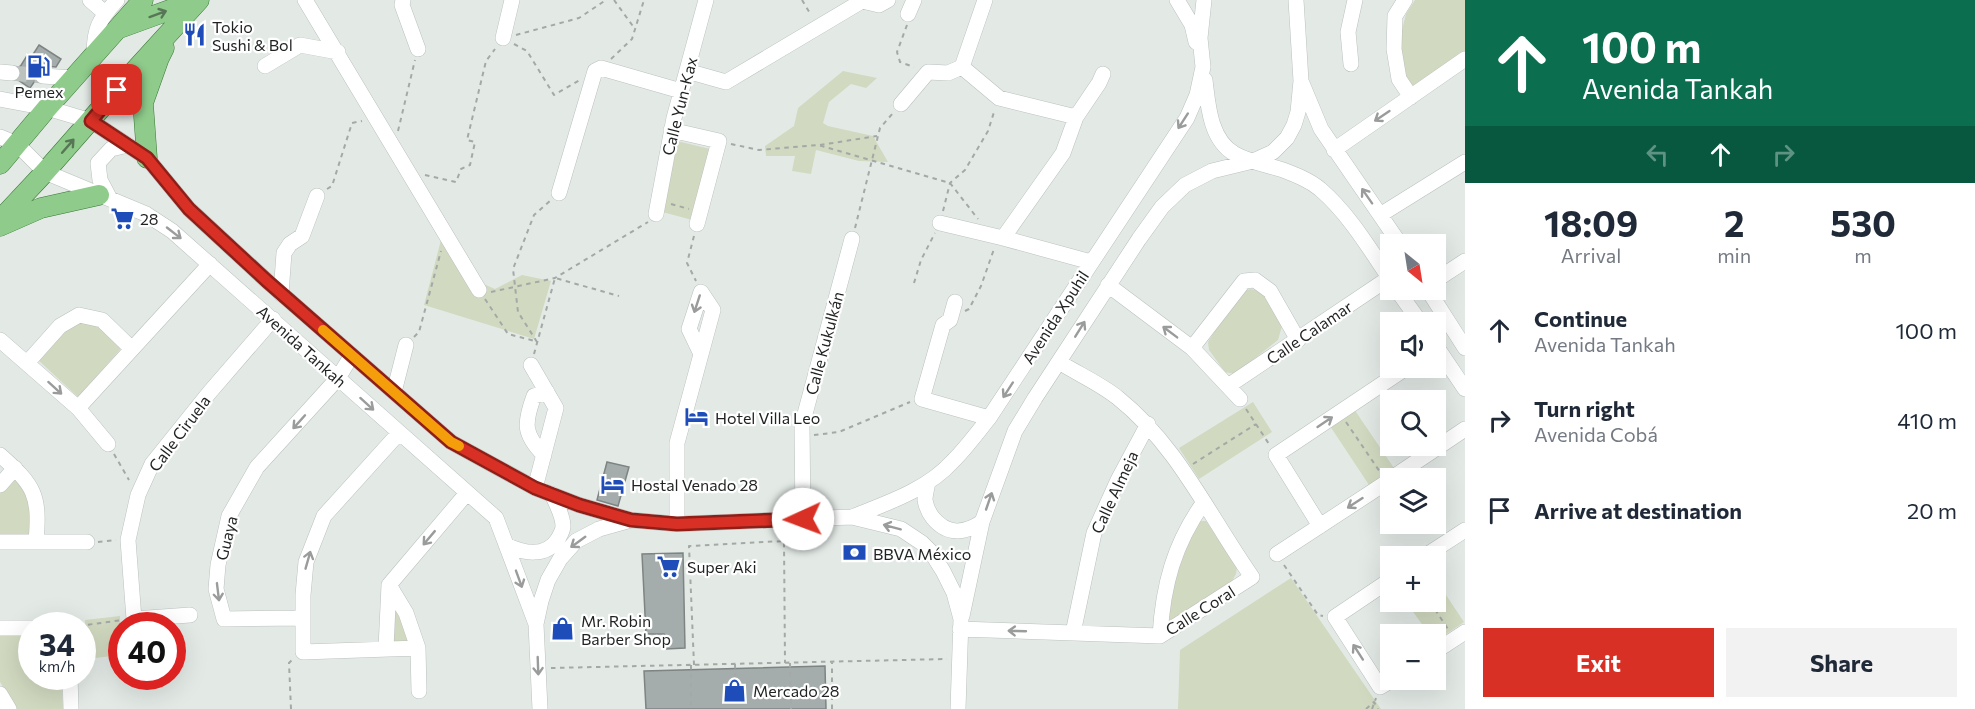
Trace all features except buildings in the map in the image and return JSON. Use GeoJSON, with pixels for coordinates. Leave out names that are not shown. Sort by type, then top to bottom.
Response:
{"type":"FeatureCollection","features":[{"type":"Feature","properties":{"kind":"main road"},"geometry":{"type":"LineString","coordinates":[[0,164],[8,141],[47,108],[94,55],[111,21],[144,0]]}},
{"type":"Feature","properties":{"kind":"main road"},"geometry":{"type":"LineString","coordinates":[[111,21],[198,0]]}},
{"type":"Feature","properties":{"kind":"main road"},"geometry":{"type":"LineString","coordinates":[[0,220],[175,29],[198,0]]}},
{"type":"Feature","properties":{"kind":"main road"},"geometry":{"type":"LineString","coordinates":[[147,158],[143,103],[159,58],[175,29]]}},
{"type":"Feature","properties":{"kind":"main road"},"geometry":{"type":"LineString","coordinates":[[0,226],[41,208],[105,197]]}},
{"type":"Feature","properties":{"kind":"street"},"geometry":{"type":"LineString","coordinates":[[90,0],[111,21],[117,0]]}},
{"type":"Feature","properties":{"kind":"street"},"geometry":{"type":"LineString","coordinates":[[306,0],[479,290]]}},
{"type":"Feature","properties":{"kind":"street"},"geometry":{"type":"LineString","coordinates":[[403,0],[402,5],[418,49]]}},
{"type":"Feature","properties":{"kind":"street"},"geometry":{"type":"LineString","coordinates":[[503,38],[512,0]]}},
{"type":"Feature","properties":{"kind":"street","name":"Calle Yun-Kax"},"geometry":{"type":"LineString","coordinates":[[657,208],[671,130],[706,0]]}},
{"type":"Feature","properties":{"kind":"street"},"geometry":{"type":"LineString","coordinates":[[901,104],[928,72],[948,73],[962,67],[985,0]]}},
{"type":"Feature","properties":{"kind":"street"},"geometry":{"type":"LineString","coordinates":[[1177,0],[1192,25],[1203,67]]}},
{"type":"Feature","properties":{"kind":"street"},"geometry":{"type":"LineString","coordinates":[[1204,0],[1200,38],[1208,105],[1215,130],[1224,144],[1235,154],[1300,176],[1318,187],[1344,212],[1380,264]]}},
{"type":"Feature","properties":{"kind":"street"},"geometry":{"type":"LineString","coordinates":[[1296,0],[1301,81],[1321,129],[1393,234]]}},
{"type":"Feature","properties":{"kind":"street"},"geometry":{"type":"LineString","coordinates":[[1298,23],[1304,0]]}},
{"type":"Feature","properties":{"kind":"street"},"geometry":{"type":"LineString","coordinates":[[1351,64],[1348,32],[1354,0]]}},
{"type":"Feature","properties":{"kind":"street"},"geometry":{"type":"LineString","coordinates":[[1405,0],[1395,16],[1394,49],[1399,79],[1411,97]]}},
{"type":"Feature","properties":{"kind":"street"},"geometry":{"type":"LineString","coordinates":[[687,70],[726,82],[862,1],[883,3]]}},
{"type":"Feature","properties":{"kind":"street"},"geometry":{"type":"LineString","coordinates":[[265,66],[300,45],[338,52]]}},
{"type":"Feature","properties":{"kind":"street"},"geometry":{"type":"LineString","coordinates":[[1334,150],[1465,59]]}},
{"type":"Feature","properties":{"kind":"street"},"geometry":{"type":"LineString","coordinates":[[962,67],[999,98],[1076,117]]}},
{"type":"Feature","properties":{"kind":"street","name":"Avenida Xpuhil"},"geometry":{"type":"LineString","coordinates":[[852,517],[908,494],[928,482],[952,463],[989,418],[1187,118],[1197,94],[1203,67]]}},
{"type":"Feature","properties":{"kind":"street"},"geometry":{"type":"LineString","coordinates":[[559,193],[598,70],[681,91]]}},
{"type":"Feature","properties":{"kind":"street"},"geometry":{"type":"LineString","coordinates":[[997,236],[1064,153],[1076,117],[1103,74]]}},
{"type":"Feature","properties":{"kind":"street"},"geometry":{"type":"LineString","coordinates":[[43,76],[73,78]]}},
{"type":"Feature","properties":{"kind":"street","name":"Avenida Xpuhil"},"geometry":{"type":"LineString","coordinates":[[961,624],[982,522],[1015,431],[1108,285],[1161,207],[1185,185],[1212,171],[1253,161],[1274,152],[1287,138],[1294,125],[1298,112],[1301,81]]}},
{"type":"Feature","properties":{"kind":"street","name":"Avenida Tankah"},"geometry":{"type":"LineString","coordinates":[[0,99],[47,108],[91,121],[147,158],[189,209],[281,294],[451,442],[535,488],[579,505],[631,520]]}},
{"type":"Feature","properties":{"kind":"street"},"geometry":{"type":"LineString","coordinates":[[671,130],[719,141],[699,217]]}},
{"type":"Feature","properties":{"kind":"street","name":"Avenida Tankah"},"geometry":{"type":"LineString","coordinates":[[8,141],[45,172],[154,219],[172,231],[496,518],[536,624]]}},
{"type":"Feature","properties":{"kind":"street"},"geometry":{"type":"LineString","coordinates":[[105,197],[98,163],[111,149],[128,145]]}},
{"type":"Feature","properties":{"kind":"street"},"geometry":{"type":"LineString","coordinates":[[1380,215],[1465,162]]}},
{"type":"Feature","properties":{"kind":"street"},"geometry":{"type":"LineString","coordinates":[[281,294],[284,253],[290,244],[302,236],[317,196]]}},
{"type":"Feature","properties":{"kind":"street"},"geometry":{"type":"LineString","coordinates":[[940,223],[1091,262]]}},
{"type":"Feature","properties":{"kind":"street","name":"Calle Kukulkán"},"geometry":{"type":"LineString","coordinates":[[803,519],[802,425],[852,239]]}},
{"type":"Feature","properties":{"kind":"street"},"geometry":{"type":"LineString","coordinates":[[1446,273],[1465,261]]}},
{"type":"Feature","properties":{"kind":"street"},"geometry":{"type":"LineString","coordinates":[[78,408],[210,264]]}},
{"type":"Feature","properties":{"kind":"street"},"geometry":{"type":"LineString","coordinates":[[1192,348],[1244,281],[1255,280],[1270,291],[1298,340]]}},
{"type":"Feature","properties":{"kind":"street"},"geometry":{"type":"LineString","coordinates":[[1108,285],[1192,348],[1240,399]]}},
{"type":"Feature","properties":{"kind":"street","name":"Calle Calamar"},"geometry":{"type":"LineString","coordinates":[[1228,386],[1380,289]]}},
{"type":"Feature","properties":{"kind":"street"},"geometry":{"type":"LineString","coordinates":[[677,524],[677,443],[713,310],[701,292]]}},
{"type":"Feature","properties":{"kind":"street"},"geometry":{"type":"LineString","coordinates":[[1434,300],[1465,348]]}},
{"type":"Feature","properties":{"kind":"street"},"geometry":{"type":"LineString","coordinates":[[955,302],[950,320],[943,325],[922,399],[989,418]]}},
{"type":"Feature","properties":{"kind":"street"},"geometry":{"type":"LineString","coordinates":[[27,363],[60,326],[78,315],[102,320],[132,349]]}},
{"type":"Feature","properties":{"kind":"street","name":"Calle Ciruela"},"geometry":{"type":"LineString","coordinates":[[133,612],[128,540],[138,495],[152,464],[209,393],[273,320]]}},
{"type":"Feature","properties":{"kind":"street"},"geometry":{"type":"LineString","coordinates":[[0,340],[78,408],[108,444]]}},
{"type":"Feature","properties":{"kind":"street"},"geometry":{"type":"LineString","coordinates":[[394,392],[406,345]]}},
{"type":"Feature","properties":{"kind":"street"},"geometry":{"type":"LineString","coordinates":[[338,378],[352,355]]}},
{"type":"Feature","properties":{"kind":"street"},"geometry":{"type":"LineString","coordinates":[[1446,361],[1465,389]]}},
{"type":"Feature","properties":{"kind":"street","name":"Calle Coral"},"geometry":{"type":"LineString","coordinates":[[961,624],[1073,633],[1160,636],[1252,578],[1184,470],[1148,424],[1117,396],[1059,362]]}},
{"type":"Feature","properties":{"kind":"street"},"geometry":{"type":"LineString","coordinates":[[531,365],[556,408],[535,488]]}},
{"type":"Feature","properties":{"kind":"street","name":"Guaya"},"geometry":{"type":"LineString","coordinates":[[302,618],[224,619],[216,589],[218,565],[229,516],[257,467],[338,378]]}},
{"type":"Feature","properties":{"kind":"street"},"geometry":{"type":"LineString","coordinates":[[1320,526],[1276,455],[1391,378]]}},
{"type":"Feature","properties":{"kind":"street"},"geometry":{"type":"LineString","coordinates":[[544,454],[532,442],[526,427],[528,411],[534,396],[547,392]]}},
{"type":"Feature","properties":{"kind":"street","name":"Calle Almeja"},"geometry":{"type":"LineString","coordinates":[[1073,633],[1094,533],[1118,480],[1148,424]]}},
{"type":"Feature","properties":{"kind":"street"},"geometry":{"type":"LineString","coordinates":[[1408,468],[1465,429]]}},
{"type":"Feature","properties":{"kind":"street"},"geometry":{"type":"LineString","coordinates":[[399,433],[324,516],[306,562],[302,618],[303,652],[418,648]]}},
{"type":"Feature","properties":{"kind":"street"},"geometry":{"type":"LineString","coordinates":[[0,455],[32,488],[38,511],[36,542]]}},
{"type":"Feature","properties":{"kind":"street"},"geometry":{"type":"LineString","coordinates":[[0,485],[15,468]]}},
{"type":"Feature","properties":{"kind":"street"},"geometry":{"type":"LineString","coordinates":[[928,482],[925,502],[929,514],[939,526],[961,532],[982,522]]}},
{"type":"Feature","properties":{"kind":"street"},"geometry":{"type":"LineString","coordinates":[[1277,554],[1380,487]]}},
{"type":"Feature","properties":{"kind":"street"},"geometry":{"type":"LineString","coordinates":[[386,648],[389,585],[467,493]]}},
{"type":"Feature","properties":{"kind":"street"},"geometry":{"type":"LineString","coordinates":[[506,545],[521,552],[541,552],[552,548],[563,528],[552,494]]}},
{"type":"Feature","properties":{"kind":"street"},"geometry":{"type":"LineString","coordinates":[[1160,636],[1166,580],[1191,520],[1204,502]]}},
{"type":"Feature","properties":{"kind":"street"},"geometry":{"type":"LineString","coordinates":[[540,709],[536,624],[548,580],[560,559],[576,542],[599,529],[631,520],[677,524],[852,517],[901,529],[931,552],[947,578],[954,593],[961,624],[958,709]]}},
{"type":"Feature","properties":{"kind":"street"},"geometry":{"type":"LineString","coordinates":[[1440,546],[1465,530]]}},
{"type":"Feature","properties":{"kind":"street"},"geometry":{"type":"LineString","coordinates":[[0,542],[87,542]]}},
{"type":"Feature","properties":{"kind":"street"},"geometry":{"type":"LineString","coordinates":[[389,585],[406,613],[418,648],[419,691]]}},
{"type":"Feature","properties":{"kind":"street"},"geometry":{"type":"LineString","coordinates":[[1380,587],[1335,617],[1380,687]]}},
{"type":"Feature","properties":{"kind":"street"},"geometry":{"type":"LineString","coordinates":[[186,615],[190,615]]}},
{"type":"Feature","properties":{"kind":"street"},"geometry":{"type":"LineString","coordinates":[[0,628],[18,627]]}},
{"type":"Feature","properties":{"kind":"street"},"geometry":{"type":"LineString","coordinates":[[1446,644],[1460,635]]}},
{"type":"Feature","properties":{"kind":"street"},"geometry":{"type":"LineString","coordinates":[[70,690],[71,709]]}},
{"type":"Feature","properties":{"kind":"street"},"geometry":{"type":"LineString","coordinates":[[0,694],[9,709]]}},
{"type":"Feature","properties":{"kind":"path"},"geometry":{"type":"LineString","coordinates":[[410,172],[456,182],[461,168],[470,165],[475,142],[467,140],[486,61],[503,38],[579,18],[606,0]]}},
{"type":"Feature","properties":{"kind":"path"},"geometry":{"type":"LineString","coordinates":[[614,0],[635,29]]}},
{"type":"Feature","properties":{"kind":"path"},"geometry":{"type":"LineString","coordinates":[[503,38],[527,51],[554,95],[598,70],[632,39],[644,0]]}},
{"type":"Feature","properties":{"kind":"path"},"geometry":{"type":"LineString","coordinates":[[802,0],[819,27]]}},
{"type":"Feature","properties":{"kind":"path"},"geometry":{"type":"LineString","coordinates":[[911,7],[907,30],[897,52],[900,62],[928,72]]}},
{"type":"Feature","properties":{"kind":"path"},"geometry":{"type":"LineString","coordinates":[[394,146],[418,49]]}},
{"type":"Feature","properties":{"kind":"path"},"geometry":{"type":"LineString","coordinates":[[950,183],[965,170],[988,131],[999,98]]}},
{"type":"Feature","properties":{"kind":"path"},"geometry":{"type":"LineString","coordinates":[[852,239],[880,128],[901,104]]}},
{"type":"Feature","properties":{"kind":"path"},"geometry":{"type":"LineString","coordinates":[[317,196],[332,186],[352,123],[376,116]]}},
{"type":"Feature","properties":{"kind":"path"},"geometry":{"type":"LineString","coordinates":[[719,141],[759,150],[818,146],[878,135]]}},
{"type":"Feature","properties":{"kind":"path"},"geometry":{"type":"LineString","coordinates":[[818,146],[950,183],[997,236],[981,286],[969,309],[950,320]]}},
{"type":"Feature","properties":{"kind":"path"},"geometry":{"type":"LineString","coordinates":[[537,342],[518,312],[513,269],[534,215],[559,193]]}},
{"type":"Feature","properties":{"kind":"path"},"geometry":{"type":"LineString","coordinates":[[479,290],[495,293],[555,278],[653,219],[657,208],[699,217],[687,264],[701,292]]}},
{"type":"Feature","properties":{"kind":"path"},"geometry":{"type":"LineString","coordinates":[[406,345],[419,332],[446,233]]}},
{"type":"Feature","properties":{"kind":"path"},"geometry":{"type":"LineString","coordinates":[[555,278],[619,296]]}},
{"type":"Feature","properties":{"kind":"path"},"geometry":{"type":"LineString","coordinates":[[537,342],[555,278]]}},
{"type":"Feature","properties":{"kind":"path"},"geometry":{"type":"LineString","coordinates":[[479,290],[508,334],[537,342]]}},
{"type":"Feature","properties":{"kind":"path"},"geometry":{"type":"LineString","coordinates":[[802,436],[839,432],[902,403],[922,399]]}},
{"type":"Feature","properties":{"kind":"path"},"geometry":{"type":"LineString","coordinates":[[1240,399],[1276,455]]}},
{"type":"Feature","properties":{"kind":"path"},"geometry":{"type":"LineString","coordinates":[[1340,412],[1381,468]]}},
{"type":"Feature","properties":{"kind":"path"},"geometry":{"type":"LineString","coordinates":[[1184,470],[1256,424]]}},
{"type":"Feature","properties":{"kind":"path"},"geometry":{"type":"LineString","coordinates":[[108,444],[138,495]]}},
{"type":"Feature","properties":{"kind":"path"},"geometry":{"type":"LineString","coordinates":[[87,542],[128,540]]}},
{"type":"Feature","properties":{"kind":"path"},"geometry":{"type":"LineString","coordinates":[[692,709],[689,546],[784,542],[785,663]]}},
{"type":"Feature","properties":{"kind":"path"},"geometry":{"type":"LineString","coordinates":[[1277,554],[1318,615],[1335,617]]}},
{"type":"Feature","properties":{"kind":"path"},"geometry":{"type":"LineString","coordinates":[[1439,612],[1460,635]]}},
{"type":"Feature","properties":{"kind":"path"},"geometry":{"type":"LineString","coordinates":[[291,709],[289,663],[303,652]]}},
{"type":"Feature","properties":{"kind":"path"},"geometry":{"type":"LineString","coordinates":[[538,669],[959,658]]}},
{"type":"Feature","properties":{"kind":"path"},"geometry":{"type":"LineString","coordinates":[[832,662],[832,709]]}},
{"type":"Feature","properties":{"kind":"path"},"geometry":{"type":"LineString","coordinates":[[790,663],[791,709]]}},
{"type":"Feature","properties":{"kind":"path"},"geometry":{"type":"LineString","coordinates":[[735,664],[736,709]]}},
{"type":"Feature","properties":{"kind":"path"},"geometry":{"type":"LineString","coordinates":[[1366,709],[1374,702],[1378,709]]}},
{"type":"Feature","properties":{"kind":"green space"},"geometry":{"type":"Polygon","coordinates":[[[1415,0],[1465,0],[1465,53],[1414,89],[1403,76],[1401,49],[1406,14],[1415,0]]]}},
{"type":"Feature","properties":{"kind":"green space"},"geometry":{"type":"Polygon","coordinates":[[[843,71],[877,78],[866,88],[851,84],[829,102],[823,123],[873,136],[888,162],[859,161],[816,150],[811,174],[792,171],[795,156],[766,156],[765,146],[794,126],[798,108],[843,71]]]}},
{"type":"Feature","properties":{"kind":"green space"},"geometry":{"type":"Polygon","coordinates":[[[677,141],[710,149],[692,220],[659,211],[677,141]]]}},
{"type":"Feature","properties":{"kind":"green space"},"geometry":{"type":"Polygon","coordinates":[[[441,240],[479,282],[495,289],[522,275],[551,281],[534,339],[424,305],[441,240]]]}},
{"type":"Feature","properties":{"kind":"green space"},"geometry":{"type":"Polygon","coordinates":[[[1250,289],[1261,291],[1282,326],[1278,340],[1235,374],[1225,372],[1209,350],[1208,342],[1239,293],[1250,289]]]}},
{"type":"Feature","properties":{"kind":"green space"},"geometry":{"type":"Polygon","coordinates":[[[87,319],[105,325],[125,344],[78,397],[36,358],[61,332],[87,319]]]}},
{"type":"Feature","properties":{"kind":"green space"},"geometry":{"type":"Polygon","coordinates":[[[1253,402],[1272,432],[1199,479],[1179,448],[1253,402]]]}},
{"type":"Feature","properties":{"kind":"green space"},"geometry":{"type":"Polygon","coordinates":[[[1354,409],[1380,447],[1380,456],[1386,456],[1394,468],[1380,468],[1380,478],[1369,485],[1330,426],[1354,409]]]}},
{"type":"Feature","properties":{"kind":"green space"},"geometry":{"type":"Polygon","coordinates":[[[15,473],[30,494],[31,537],[0,537],[0,492],[15,473]]]}},
{"type":"Feature","properties":{"kind":"green space"},"geometry":{"type":"Polygon","coordinates":[[[1206,521],[1237,567],[1236,574],[1232,581],[1170,621],[1167,620],[1176,568],[1197,523],[1206,521]]]}},
{"type":"Feature","properties":{"kind":"green space"},"geometry":{"type":"Polygon","coordinates":[[[1291,578],[1381,709],[1178,709],[1180,650],[1291,578]]]}},
{"type":"Feature","properties":{"kind":"green space"},"geometry":{"type":"Polygon","coordinates":[[[1446,595],[1464,622],[1446,634],[1446,624],[1422,624],[1413,612],[1446,612],[1446,595]]]}},
{"type":"Feature","properties":{"kind":"green space"},"geometry":{"type":"Polygon","coordinates":[[[392,598],[412,643],[392,645],[392,598]]]}},
{"type":"Feature","properties":{"kind":"green space"},"geometry":{"type":"Polygon","coordinates":[[[108,617],[108,657],[96,658],[96,619],[108,617]]]}},
{"type":"Feature","properties":{"kind":"green space"},"geometry":{"type":"Polygon","coordinates":[[[0,635],[18,635],[18,690],[62,690],[63,709],[17,709],[0,682],[0,635]]]}},
{"type":"Feature","properties":{"kind":"tunnel"},"geometry":{"type":"LineString","coordinates":[[12,73],[43,76]]}},
{"type":"Feature","properties":{"kind":"slow traffic"},"geometry":{"type":"LineString","coordinates":[[323,330],[451,442],[459,446]]}},
{"type":"Feature","properties":{"kind":"place","name":"Tokio Sushi & Bol"},"geometry":{"type":"Point","coordinates":[194,35]}},
{"type":"Feature","properties":{"kind":"place","name":"Pemex"},"geometry":{"type":"Point","coordinates":[39,66]}},
{"type":"Feature","properties":{"kind":"place","name":"28"},"geometry":{"type":"Point","coordinates":[122,218]}},
{"type":"Feature","properties":{"kind":"place","name":"Hotel Villa Leo"},"geometry":{"type":"Point","coordinates":[697,417]}},
{"type":"Feature","properties":{"kind":"place","name":"Hostal Venado 28"},"geometry":{"type":"Point","coordinates":[613,484]}},
{"type":"Feature","properties":{"kind":"place","name":"BBVA México"},"geometry":{"type":"Point","coordinates":[855,553]}},
{"type":"Feature","properties":{"kind":"place","name":"Super Aki"},"geometry":{"type":"Point","coordinates":[669,566]}},
{"type":"Feature","properties":{"kind":"place","name":"Mr. Robin Barber Shop"},"geometry":{"type":"Point","coordinates":[563,629]}},
{"type":"Feature","properties":{"kind":"place","name":"Mercado 28"},"geometry":{"type":"Point","coordinates":[735,690]}},
{"type":"Feature","properties":{"kind":"route"},"geometry":{"type":"LineString","coordinates":[[117,90],[91,121],[147,158],[189,209],[267,281],[451,442],[535,488],[579,505],[631,520],[677,524],[803,519]]}}]}
